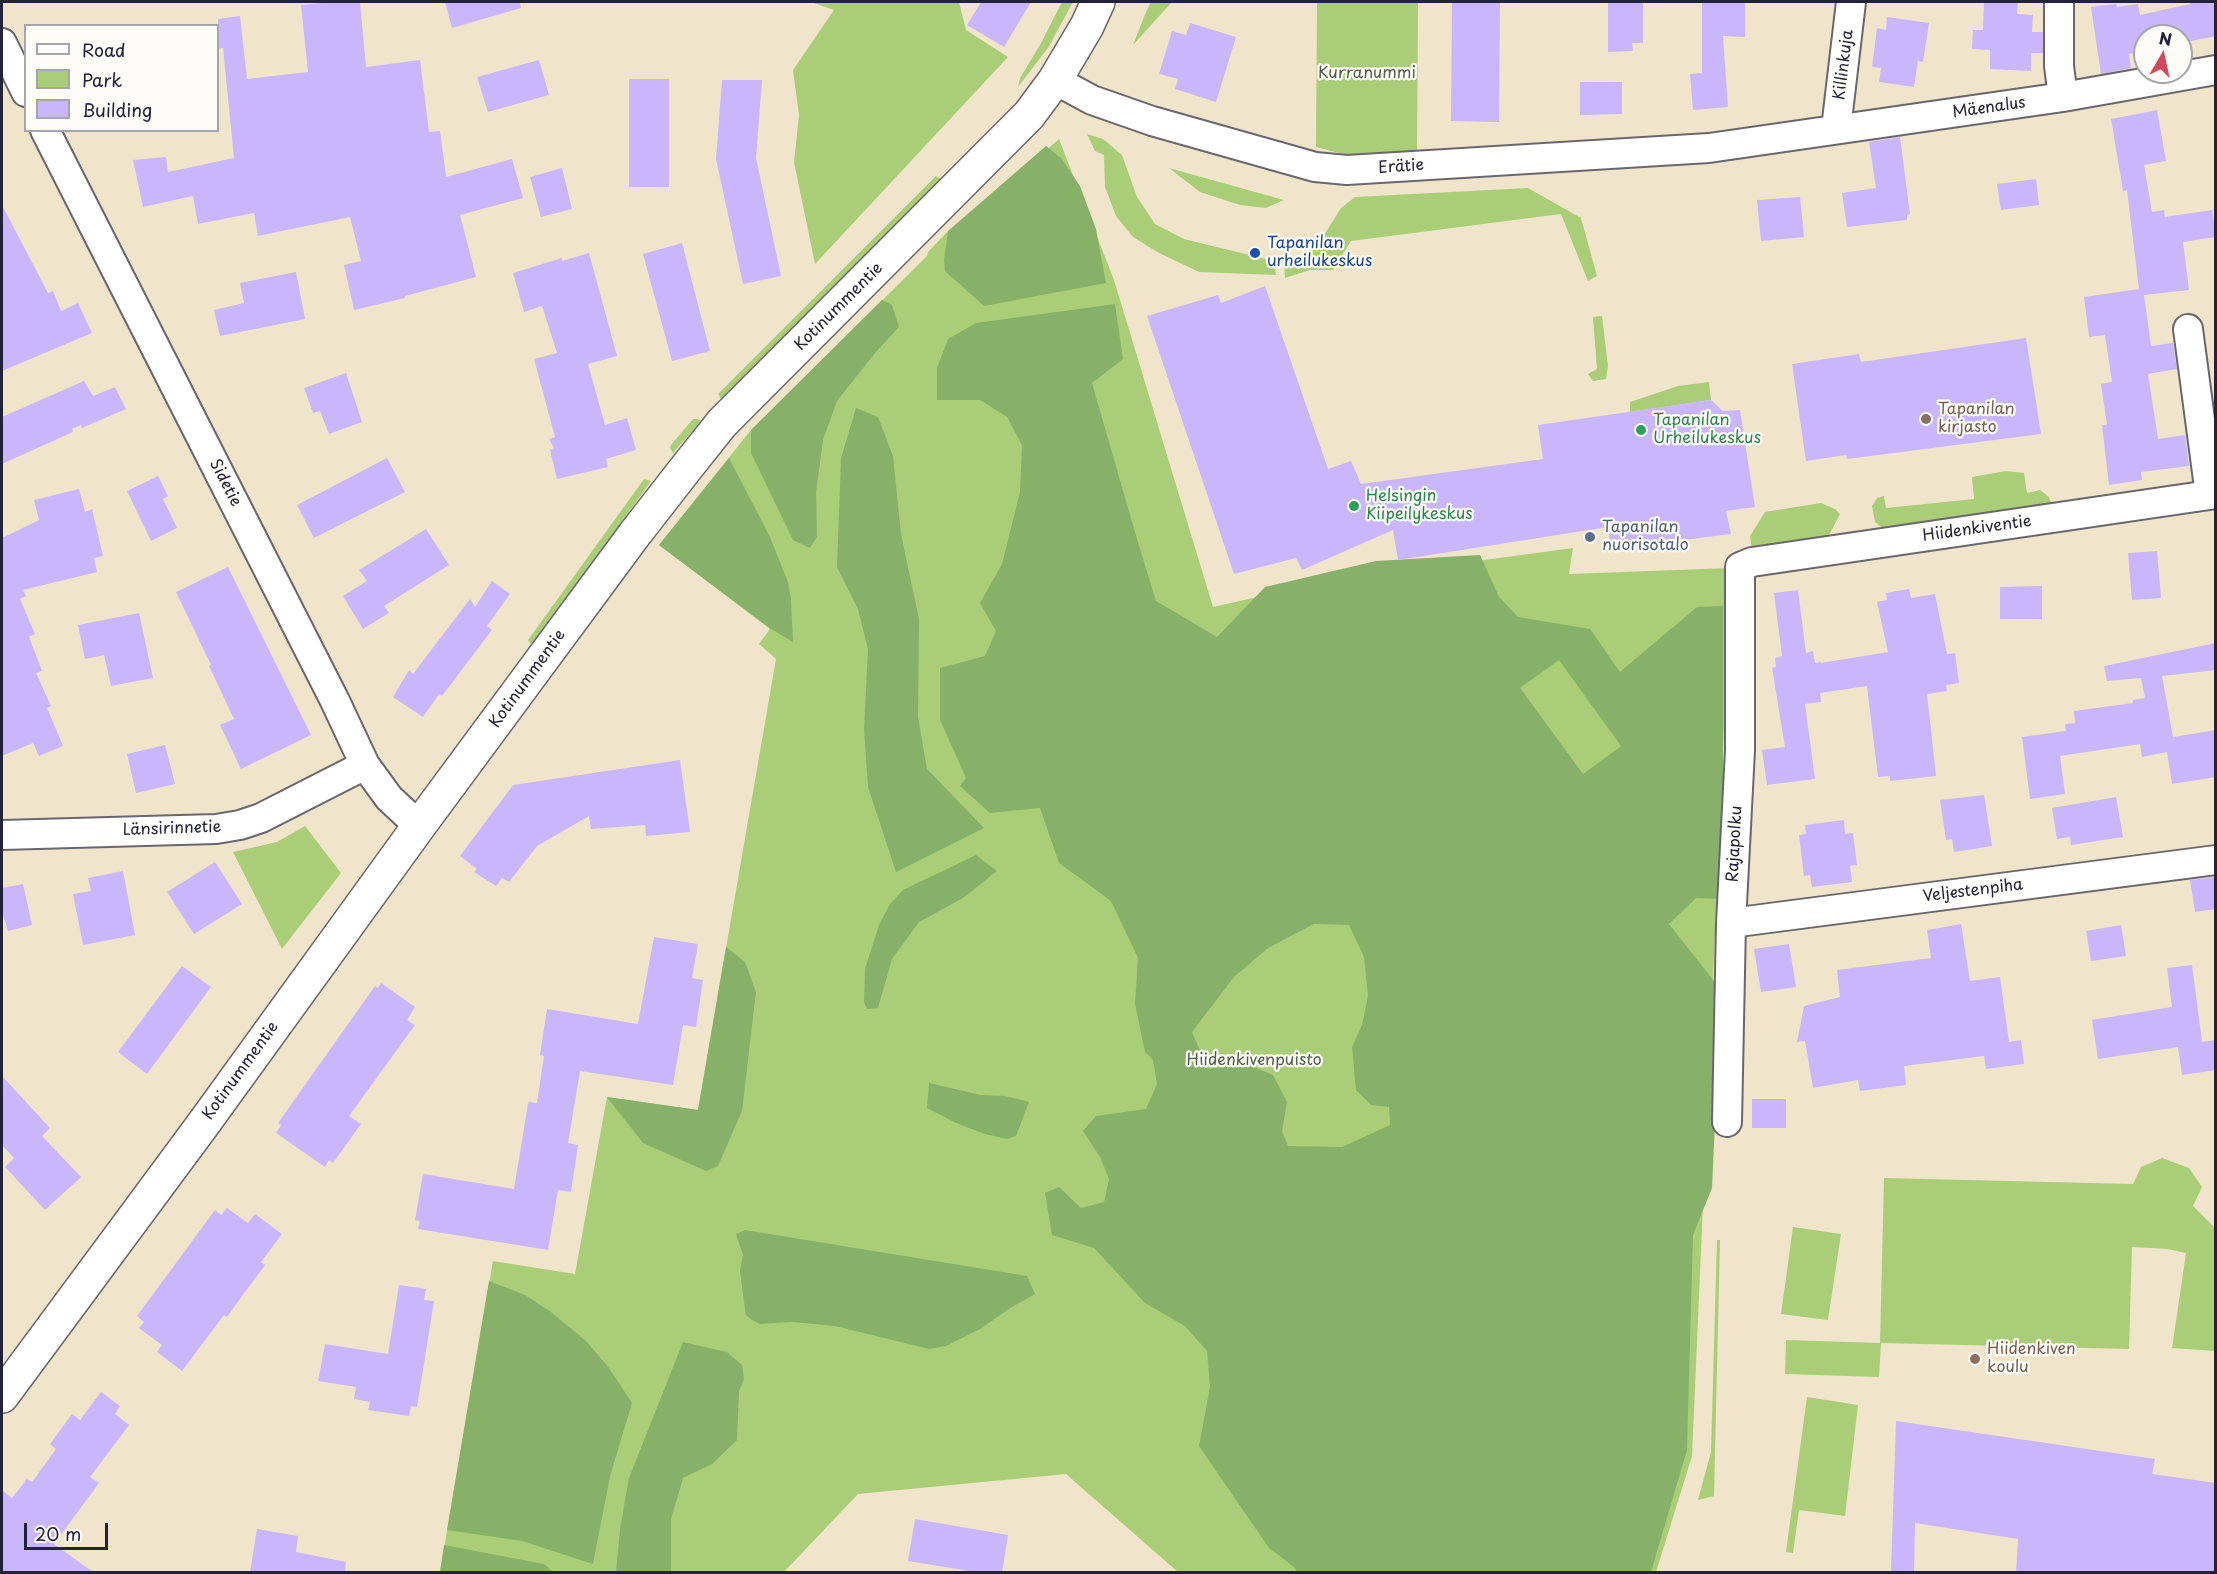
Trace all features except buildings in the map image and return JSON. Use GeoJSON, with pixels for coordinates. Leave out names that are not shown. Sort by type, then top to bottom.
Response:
{"type":"FeatureCollection","features":[{"type":"Feature","properties":{"kind":"main road","name":"Kotinummentie"},"geometry":{"type":"LineString","coordinates":[[2,1396],[634,535],[722,423],[1021,123],[1055,80],[1087,26],[1098,2]]}},
{"type":"Feature","properties":{"kind":"street","name":"Killinkuja"},"geometry":{"type":"LineString","coordinates":[[1836,129],[1851,2]]}},
{"type":"Feature","properties":{"kind":"street"},"geometry":{"type":"LineString","coordinates":[[2059,2],[2059,66],[2064,97]]}},
{"type":"Feature","properties":{"kind":"street"},"geometry":{"type":"LineString","coordinates":[[2,43],[16,89]]}},
{"type":"Feature","properties":{"kind":"street","name":"Mäenalus"},"geometry":{"type":"LineString","coordinates":[[1762,140],[2064,97],[2216,70]]}},
{"type":"Feature","properties":{"kind":"street","name":"Erätie"},"geometry":{"type":"LineString","coordinates":[[1055,80],[1092,100],[1152,121],[1315,167],[1347,170],[1709,148],[1762,140]]}},
{"type":"Feature","properties":{"kind":"street","name":"Sidetie"},"geometry":{"type":"LineString","coordinates":[[46,132],[335,701],[365,765],[389,798],[419,826]]}},
{"type":"Feature","properties":{"kind":"street"},"geometry":{"type":"LineString","coordinates":[[2188,328],[2213,494]]}},
{"type":"Feature","properties":{"kind":"street","name":"Hiidenkiventie"},"geometry":{"type":"LineString","coordinates":[[1740,567],[1752,562],[2213,494]]}},
{"type":"Feature","properties":{"kind":"street","name":"Rajapolku"},"geometry":{"type":"LineString","coordinates":[[1727,1122],[1731,923],[1740,750],[1740,567]]}},
{"type":"Feature","properties":{"kind":"street","name":"Länsirinnetie"},"geometry":{"type":"LineString","coordinates":[[2,835],[216,829],[240,825],[261,818],[365,765]]}},
{"type":"Feature","properties":{"kind":"street","name":"Veljestenpiha"},"geometry":{"type":"LineString","coordinates":[[1731,923],[2216,860]]}},
{"type":"Feature","properties":{"kind":"green space"},"geometry":{"type":"Polygon","coordinates":[[[811,2],[959,2],[966,30],[1008,57],[815,264],[794,162],[799,115],[793,70],[834,10],[811,2]]]}},
{"type":"Feature","properties":{"kind":"green space"},"geometry":{"type":"Polygon","coordinates":[[[1062,2],[1073,2],[1048,48],[1018,87],[1020,78],[1062,2]]]}},
{"type":"Feature","properties":{"kind":"green space"},"geometry":{"type":"Polygon","coordinates":[[[1151,2],[1172,2],[1133,45],[1146,12],[1151,2]]]}},
{"type":"Feature","properties":{"kind":"green space","name":"Kurranummi"},"geometry":{"type":"Polygon","coordinates":[[[1317,2],[1418,2],[1417,151],[1347,155],[1316,147],[1317,2]]]}},
{"type":"Feature","properties":{"kind":"green space"},"geometry":{"type":"Polygon","coordinates":[[[1087,134],[1103,139],[1122,155],[1137,197],[1155,224],[1184,239],[1274,261],[1276,275],[1199,272],[1159,253],[1133,237],[1116,216],[1105,187],[1104,155],[1095,151],[1087,134]]]}},
{"type":"Feature","properties":{"kind":"green space","name":"Hiidenkivenpuisto"},"geometry":{"type":"Polygon","coordinates":[[[1059,139],[1114,280],[1213,607],[1390,567],[1477,561],[1573,548],[1569,574],[1731,568],[1692,1456],[1656,1572],[1178,1572],[1066,1474],[858,1494],[784,1572],[440,1572],[493,1261],[575,1274],[607,1097],[698,1110],[776,659],[759,644],[770,629],[659,545],[751,430],[927,256],[928,252],[948,231],[948,236],[1059,139]]]}},
{"type":"Feature","properties":{"kind":"green space"},"geometry":{"type":"Polygon","coordinates":[[[1046,146],[1061,158],[1080,186],[1096,229],[1106,283],[984,306],[945,271],[944,260],[948,231],[1046,146]]]}},
{"type":"Feature","properties":{"kind":"green space"},"geometry":{"type":"Polygon","coordinates":[[[1169,168],[1284,200],[1266,208],[1240,205],[1200,192],[1169,168]]]}},
{"type":"Feature","properties":{"kind":"green space"},"geometry":{"type":"Polygon","coordinates":[[[936,176],[941,179],[931,190],[722,400],[718,394],[936,176]]]}},
{"type":"Feature","properties":{"kind":"green space"},"geometry":{"type":"Polygon","coordinates":[[[1528,188],[1581,218],[1597,276],[1588,281],[1561,214],[1351,241],[1333,270],[1310,270],[1285,278],[1284,261],[1303,256],[1319,243],[1341,208],[1355,197],[1528,188]]]}},
{"type":"Feature","properties":{"kind":"green space"},"geometry":{"type":"Polygon","coordinates":[[[882,300],[892,305],[899,327],[837,401],[823,440],[816,492],[817,537],[810,548],[793,540],[751,453],[751,430],[882,300]]]}},
{"type":"Feature","properties":{"kind":"green space"},"geometry":{"type":"Polygon","coordinates":[[[1115,304],[1123,359],[1092,383],[1137,539],[1156,601],[1217,637],[1265,587],[1376,561],[1480,555],[1499,597],[1518,617],[1590,629],[1620,672],[1697,607],[1723,606],[1723,899],[1696,898],[1669,924],[1721,990],[1712,1188],[1693,1235],[1687,1450],[1651,1572],[1297,1572],[1294,1567],[1269,1548],[1199,1446],[1210,1387],[1207,1351],[1185,1326],[1145,1303],[1094,1248],[1052,1235],[1045,1193],[1059,1187],[1081,1208],[1104,1202],[1109,1179],[1100,1157],[1083,1131],[1096,1116],[1146,1109],[1157,1084],[1153,1060],[1145,1052],[1135,1004],[1138,958],[1111,901],[1059,863],[1040,808],[990,813],[960,786],[966,778],[940,720],[940,668],[985,656],[996,631],[980,603],[1002,564],[1020,492],[1022,445],[1007,417],[980,400],[937,400],[937,368],[948,339],[976,323],[1115,304]],[[1559,660],[1520,688],[1583,774],[1621,746],[1559,660]],[[1314,924],[1268,948],[1234,977],[1192,1032],[1208,1069],[1247,1064],[1273,1075],[1287,1102],[1282,1131],[1288,1146],[1342,1147],[1390,1125],[1389,1107],[1371,1105],[1356,1090],[1352,1047],[1362,1025],[1368,996],[1364,957],[1349,925],[1314,924]]]}},
{"type":"Feature","properties":{"kind":"green space"},"geometry":{"type":"Polygon","coordinates":[[[1602,316],[1608,366],[1606,379],[1593,381],[1588,374],[1597,369],[1593,317],[1602,316]]]}},
{"type":"Feature","properties":{"kind":"green space"},"geometry":{"type":"Polygon","coordinates":[[[1709,382],[1711,400],[1630,412],[1630,402],[1678,386],[1709,382]]]}},
{"type":"Feature","properties":{"kind":"green space"},"geometry":{"type":"Polygon","coordinates":[[[856,408],[878,417],[893,456],[901,534],[919,619],[918,717],[927,769],[984,828],[896,872],[868,787],[864,730],[868,649],[858,609],[837,567],[841,458],[856,408]]]}},
{"type":"Feature","properties":{"kind":"green space"},"geometry":{"type":"Polygon","coordinates":[[[693,419],[701,421],[673,453],[671,445],[693,419]]]}},
{"type":"Feature","properties":{"kind":"green space"},"geometry":{"type":"Polygon","coordinates":[[[729,458],[769,535],[788,582],[793,642],[771,629],[659,545],[729,458]]]}},
{"type":"Feature","properties":{"kind":"green space"},"geometry":{"type":"Polygon","coordinates":[[[2006,471],[2024,473],[2027,493],[2040,490],[2049,497],[2053,509],[1885,530],[1875,522],[1872,506],[1877,498],[1884,496],[1886,508],[1974,499],[1972,477],[2006,471]]]}},
{"type":"Feature","properties":{"kind":"green space"},"geometry":{"type":"Polygon","coordinates":[[[644,479],[651,481],[536,643],[530,643],[528,640],[644,479]]]}},
{"type":"Feature","properties":{"kind":"green space"},"geometry":{"type":"Polygon","coordinates":[[[1821,503],[1835,509],[1840,514],[1827,539],[1752,551],[1750,536],[1765,512],[1821,503]]]}},
{"type":"Feature","properties":{"kind":"green space"},"geometry":{"type":"Polygon","coordinates":[[[305,826],[341,873],[282,949],[233,852],[277,842],[305,826]]]}},
{"type":"Feature","properties":{"kind":"green space"},"geometry":{"type":"Polygon","coordinates":[[[976,855],[997,871],[963,898],[919,922],[892,959],[878,1008],[867,1009],[864,1002],[865,969],[879,925],[890,904],[903,890],[976,855]]]}},
{"type":"Feature","properties":{"kind":"green space"},"geometry":{"type":"Polygon","coordinates":[[[726,947],[745,962],[756,992],[742,1111],[718,1166],[706,1171],[643,1143],[607,1097],[698,1110],[726,947]]]}},
{"type":"Feature","properties":{"kind":"green space"},"geometry":{"type":"Polygon","coordinates":[[[929,1083],[981,1095],[1005,1096],[1029,1102],[1016,1136],[1007,1139],[985,1134],[956,1123],[927,1108],[929,1083]]]}},
{"type":"Feature","properties":{"kind":"green space"},"geometry":{"type":"Polygon","coordinates":[[[2162,1158],[2189,1168],[2202,1187],[2193,1206],[2215,1228],[2215,1351],[2172,1348],[2186,1253],[2167,1249],[2132,1247],[2129,1349],[1881,1343],[1879,1377],[1785,1374],[1786,1340],[1880,1343],[1884,1178],[2133,1184],[2141,1167],[2162,1158]]]}},
{"type":"Feature","properties":{"kind":"green space"},"geometry":{"type":"Polygon","coordinates":[[[1793,1227],[1841,1234],[1828,1320],[1781,1314],[1793,1227]]]}},
{"type":"Feature","properties":{"kind":"green space"},"geometry":{"type":"Polygon","coordinates":[[[745,1230],[1027,1276],[1035,1294],[982,1328],[946,1346],[929,1349],[835,1326],[792,1322],[760,1324],[746,1315],[740,1271],[743,1255],[736,1234],[745,1230]]]}},
{"type":"Feature","properties":{"kind":"green space"},"geometry":{"type":"Polygon","coordinates":[[[1717,1240],[1720,1240],[1714,1496],[1698,1500],[1711,1452],[1717,1240]]]}},
{"type":"Feature","properties":{"kind":"green space"},"geometry":{"type":"Polygon","coordinates":[[[489,1281],[525,1295],[551,1312],[586,1341],[609,1368],[632,1403],[610,1476],[593,1564],[522,1541],[447,1530],[489,1281]]]}},
{"type":"Feature","properties":{"kind":"green space"},"geometry":{"type":"Polygon","coordinates":[[[683,1342],[727,1352],[742,1365],[744,1379],[739,1391],[737,1440],[712,1464],[683,1478],[671,1519],[671,1572],[616,1572],[620,1529],[629,1478],[683,1342]]]}},
{"type":"Feature","properties":{"kind":"green space"},"geometry":{"type":"Polygon","coordinates":[[[1807,1397],[1858,1405],[1845,1516],[1799,1510],[1793,1553],[1786,1552],[1807,1397]]]}},
{"type":"Feature","properties":{"kind":"green space"},"geometry":{"type":"Polygon","coordinates":[[[444,1545],[544,1564],[553,1572],[440,1572],[444,1545]]]}},
{"type":"Feature","properties":{"kind":"place","name":"Tapanilan urheilukeskus"},"geometry":{"type":"Point","coordinates":[1255,253]}},
{"type":"Feature","properties":{"kind":"place","name":"Tapanilan kirjasto"},"geometry":{"type":"Point","coordinates":[1926,419]}},
{"type":"Feature","properties":{"kind":"place","name":"Tapanilan Urheilukeskus"},"geometry":{"type":"Point","coordinates":[1641,430]}},
{"type":"Feature","properties":{"kind":"place","name":"Helsingin Kiipeilykeskus"},"geometry":{"type":"Point","coordinates":[1354,506]}},
{"type":"Feature","properties":{"kind":"place","name":"Tapanilan nuorisotalo"},"geometry":{"type":"Point","coordinates":[1590,537]}},
{"type":"Feature","properties":{"kind":"place","name":"Hiidenkiven koulu"},"geometry":{"type":"Point","coordinates":[1975,1359]}}]}
